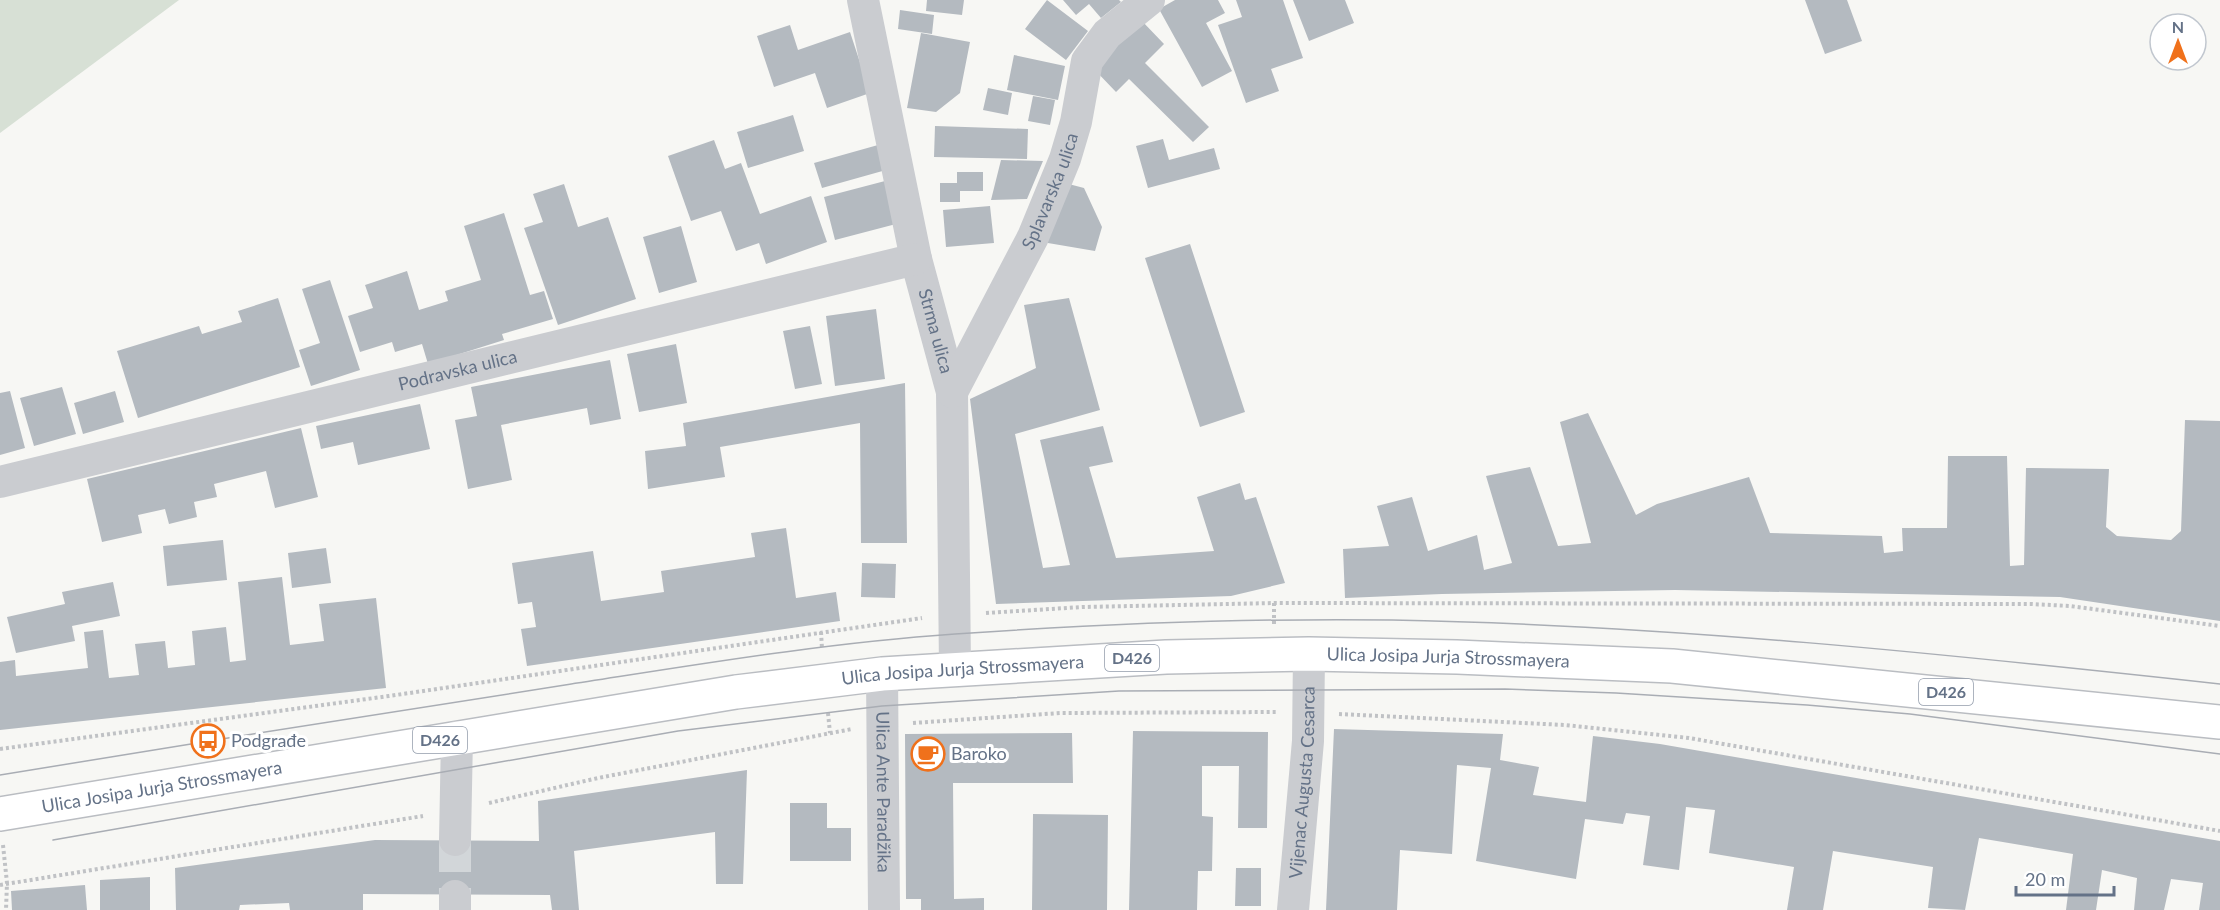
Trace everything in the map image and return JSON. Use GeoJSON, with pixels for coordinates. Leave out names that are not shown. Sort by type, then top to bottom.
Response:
{"type":"FeatureCollection","features":[{"type":"Feature","properties":{"kind":"main road","name":"Ulica Josipa Jurja Strossmayera"},"geometry":{"type":"LineString","coordinates":[[1,826],[457,737],[642,706],[882,674],[1154,657],[1310,654],[1457,657],[1672,666],[1789,676],[2220,722]]}},
{"type":"Feature","properties":{"kind":"street","name":"Strma ulica"},"geometry":{"type":"LineString","coordinates":[[863,0],[916,259],[952,392],[956,668]]}},
{"type":"Feature","properties":{"kind":"street","name":"Splavarska ulica"},"geometry":{"type":"LineString","coordinates":[[952,392],[1037,227],[1065,159],[1087,61],[1107,34],[1149,0]]}},
{"type":"Feature","properties":{"kind":"street","name":"Podravska ulica"},"geometry":{"type":"LineString","coordinates":[[0,482],[916,259]]}},
{"type":"Feature","properties":{"kind":"street","name":"Vijenac Augusta Cesarca"},"geometry":{"type":"LineString","coordinates":[[1293,910],[1308,713],[1310,654]]}},
{"type":"Feature","properties":{"kind":"street","name":"Ulica Ante Paradžika"},"geometry":{"type":"LineString","coordinates":[[882,674],[884,910]]}},
{"type":"Feature","properties":{"kind":"street"},"geometry":{"type":"LineString","coordinates":[[456,825],[457,737]]}},
{"type":"Feature","properties":{"kind":"path"},"geometry":{"type":"LineString","coordinates":[[0,885],[456,825],[598,778],[882,725],[1060,713],[1308,713],[1565,725],[1689,738],[2220,831]]}},
{"type":"Feature","properties":{"kind":"path"},"geometry":{"type":"LineString","coordinates":[[1,826],[7,883],[6,910]]}},
{"type":"Feature","properties":{"kind":"shaded area"},"geometry":{"type":"Polygon","coordinates":[[[0,0],[179,0],[0,133],[0,0]]]}},
{"type":"Feature","properties":{"kind":"building"},"geometry":{"type":"Polygon","coordinates":[[[927,0],[964,0],[962,15],[926,11],[927,0]]]}},
{"type":"Feature","properties":{"kind":"building"},"geometry":{"type":"Polygon","coordinates":[[[1047,0],[1088,31],[1066,60],[1025,29],[1047,0]]]}},
{"type":"Feature","properties":{"kind":"building"},"geometry":{"type":"Polygon","coordinates":[[[1063,0],[1119,0],[1121,2],[1101,18],[1089,4],[1076,15],[1063,0]]]}},
{"type":"Feature","properties":{"kind":"building"},"geometry":{"type":"Polygon","coordinates":[[[1175,0],[1218,0],[1225,13],[1206,23],[1232,71],[1202,87],[1159,9],[1175,0]]]}},
{"type":"Feature","properties":{"kind":"building"},"geometry":{"type":"Polygon","coordinates":[[[1236,0],[1283,0],[1303,58],[1271,69],[1279,91],[1246,103],[1218,25],[1242,17],[1236,0]]]}},
{"type":"Feature","properties":{"kind":"building"},"geometry":{"type":"Polygon","coordinates":[[[1293,0],[1345,0],[1354,23],[1309,41],[1293,0]]]}},
{"type":"Feature","properties":{"kind":"building"},"geometry":{"type":"Polygon","coordinates":[[[1805,0],[1847,0],[1862,41],[1825,54],[1805,0]]]}},
{"type":"Feature","properties":{"kind":"building"},"geometry":{"type":"Polygon","coordinates":[[[900,10],[934,15],[932,34],[898,29],[900,10]]]}},
{"type":"Feature","properties":{"kind":"building"},"geometry":{"type":"Polygon","coordinates":[[[1141,20],[1164,44],[1145,63],[1209,127],[1193,142],[1129,79],[1116,92],[1093,68],[1141,20]]]}},
{"type":"Feature","properties":{"kind":"building"},"geometry":{"type":"Polygon","coordinates":[[[790,25],[798,50],[850,32],[870,93],[827,108],[815,73],[774,87],[757,36],[790,25]]]}},
{"type":"Feature","properties":{"kind":"building"},"geometry":{"type":"Polygon","coordinates":[[[921,33],[970,42],[960,93],[936,112],[907,108],[921,33]]]}},
{"type":"Feature","properties":{"kind":"building"},"geometry":{"type":"Polygon","coordinates":[[[1014,55],[1065,66],[1058,100],[1007,90],[1014,55]]]}},
{"type":"Feature","properties":{"kind":"building"},"geometry":{"type":"Polygon","coordinates":[[[988,88],[1012,93],[1008,115],[983,110],[988,88]]]}},
{"type":"Feature","properties":{"kind":"building"},"geometry":{"type":"Polygon","coordinates":[[[1033,96],[1055,100],[1050,125],[1028,121],[1033,96]]]}},
{"type":"Feature","properties":{"kind":"building"},"geometry":{"type":"Polygon","coordinates":[[[793,115],[804,151],[748,168],[737,132],[793,115]]]}},
{"type":"Feature","properties":{"kind":"building"},"geometry":{"type":"Polygon","coordinates":[[[935,126],[1028,129],[1027,159],[934,157],[935,126]]]}},
{"type":"Feature","properties":{"kind":"building"},"geometry":{"type":"Polygon","coordinates":[[[1163,139],[1169,160],[1214,148],[1220,169],[1148,188],[1136,146],[1163,139]]]}},
{"type":"Feature","properties":{"kind":"building"},"geometry":{"type":"Polygon","coordinates":[[[714,140],[725,169],[741,163],[760,214],[811,196],[827,242],[766,264],[759,243],[736,251],[721,211],[691,221],[668,156],[714,140]]]}},
{"type":"Feature","properties":{"kind":"building"},"geometry":{"type":"Polygon","coordinates":[[[878,145],[886,170],[822,188],[814,163],[878,145]]]}},
{"type":"Feature","properties":{"kind":"building"},"geometry":{"type":"Polygon","coordinates":[[[1001,160],[1043,161],[1027,199],[991,200],[1001,160]]]}},
{"type":"Feature","properties":{"kind":"building"},"geometry":{"type":"Polygon","coordinates":[[[957,172],[983,172],[983,191],[960,191],[960,202],[940,202],[940,183],[957,183],[957,172]]]}},
{"type":"Feature","properties":{"kind":"building"},"geometry":{"type":"Polygon","coordinates":[[[885,181],[896,224],[835,240],[824,197],[885,181]]]}},
{"type":"Feature","properties":{"kind":"building"},"geometry":{"type":"Polygon","coordinates":[[[1061,182],[1084,188],[1102,227],[1095,251],[1042,242],[1061,182]]]}},
{"type":"Feature","properties":{"kind":"building"},"geometry":{"type":"Polygon","coordinates":[[[564,184],[578,227],[608,217],[636,299],[558,325],[524,228],[543,222],[533,194],[564,184]]]}},
{"type":"Feature","properties":{"kind":"building"},"geometry":{"type":"Polygon","coordinates":[[[990,206],[994,243],[946,247],[943,210],[990,206]]]}},
{"type":"Feature","properties":{"kind":"building"},"geometry":{"type":"Polygon","coordinates":[[[504,213],[530,295],[544,291],[553,319],[502,334],[504,340],[428,364],[422,344],[395,352],[392,342],[360,352],[348,316],[373,308],[365,285],[407,271],[419,310],[448,301],[445,291],[481,280],[464,226],[504,213]]]}},
{"type":"Feature","properties":{"kind":"building"},"geometry":{"type":"Polygon","coordinates":[[[681,226],[697,282],[659,293],[643,237],[681,226]]]}},
{"type":"Feature","properties":{"kind":"building"},"geometry":{"type":"Polygon","coordinates":[[[1190,244],[1245,412],[1200,427],[1145,258],[1190,244]]]}},
{"type":"Feature","properties":{"kind":"building"},"geometry":{"type":"Polygon","coordinates":[[[330,280],[360,370],[311,386],[299,350],[320,343],[302,289],[330,280]]]}},
{"type":"Feature","properties":{"kind":"building"},"geometry":{"type":"Polygon","coordinates":[[[278,298],[300,367],[138,418],[117,351],[199,326],[202,334],[242,322],[238,311],[278,298]]]}},
{"type":"Feature","properties":{"kind":"building"},"geometry":{"type":"Polygon","coordinates":[[[1069,298],[1100,410],[1015,434],[1043,568],[1070,565],[1040,440],[1103,426],[1113,462],[1089,467],[1116,558],[1214,551],[1197,497],[1240,483],[1245,500],[1256,497],[1285,583],[1231,596],[996,604],[970,399],[1036,368],[1024,305],[1069,298]]]}},
{"type":"Feature","properties":{"kind":"building"},"geometry":{"type":"Polygon","coordinates":[[[876,309],[885,379],[835,386],[826,316],[876,309]]]}},
{"type":"Feature","properties":{"kind":"building"},"geometry":{"type":"Polygon","coordinates":[[[810,326],[822,384],[795,389],[783,331],[810,326]]]}},
{"type":"Feature","properties":{"kind":"building"},"geometry":{"type":"Polygon","coordinates":[[[676,344],[687,403],[639,412],[627,354],[676,344]]]}},
{"type":"Feature","properties":{"kind":"building"},"geometry":{"type":"Polygon","coordinates":[[[610,360],[621,419],[590,425],[587,408],[501,425],[512,480],[468,489],[455,420],[477,416],[471,387],[610,360]]]}},
{"type":"Feature","properties":{"kind":"building"},"geometry":{"type":"Polygon","coordinates":[[[905,383],[907,543],[861,543],[860,423],[720,447],[725,477],[648,489],[645,451],[686,446],[683,423],[905,383]]]}},
{"type":"Feature","properties":{"kind":"building"},"geometry":{"type":"Polygon","coordinates":[[[62,387],[76,434],[34,446],[20,398],[62,387]]]}},
{"type":"Feature","properties":{"kind":"building"},"geometry":{"type":"Polygon","coordinates":[[[10,391],[25,448],[0,455],[0,393],[10,391]]]}},
{"type":"Feature","properties":{"kind":"building"},"geometry":{"type":"Polygon","coordinates":[[[115,391],[124,422],[83,434],[74,403],[115,391]]]}},
{"type":"Feature","properties":{"kind":"building"},"geometry":{"type":"Polygon","coordinates":[[[420,404],[430,449],[358,465],[353,442],[321,449],[316,426],[420,404]]]}},
{"type":"Feature","properties":{"kind":"building"},"geometry":{"type":"Polygon","coordinates":[[[1588,413],[1636,515],[1657,504],[1749,477],[1770,533],[1882,536],[1884,553],[1903,551],[1902,528],[1947,528],[1948,456],[2007,456],[2010,566],[2024,565],[2026,468],[2109,469],[2106,527],[2117,536],[2171,540],[2181,531],[2185,420],[2220,421],[2220,621],[2060,597],[1675,590],[1345,598],[1343,549],[1389,546],[1377,506],[1412,497],[1428,551],[1477,535],[1484,570],[1512,563],[1486,476],[1530,467],[1558,546],[1591,543],[1560,422],[1588,413]]]}},
{"type":"Feature","properties":{"kind":"building"},"geometry":{"type":"Polygon","coordinates":[[[301,428],[318,497],[275,508],[266,471],[214,484],[217,497],[194,502],[197,517],[169,524],[165,509],[138,515],[142,533],[102,542],[87,479],[301,428]]]}},
{"type":"Feature","properties":{"kind":"building"},"geometry":{"type":"Polygon","coordinates":[[[786,528],[796,598],[836,592],[840,621],[527,666],[521,629],[536,627],[532,602],[518,604],[512,563],[593,551],[601,601],[664,592],[661,571],[755,557],[751,533],[786,528]]]}},
{"type":"Feature","properties":{"kind":"building"},"geometry":{"type":"Polygon","coordinates":[[[223,540],[227,580],[167,586],[163,546],[223,540]]]}},
{"type":"Feature","properties":{"kind":"building"},"geometry":{"type":"Polygon","coordinates":[[[326,548],[331,583],[292,588],[288,553],[326,548]]]}},
{"type":"Feature","properties":{"kind":"building"},"geometry":{"type":"Polygon","coordinates":[[[862,563],[896,564],[895,598],[861,597],[862,563]]]}},
{"type":"Feature","properties":{"kind":"building"},"geometry":{"type":"Polygon","coordinates":[[[282,577],[290,645],[324,641],[319,604],[376,598],[386,688],[0,730],[0,662],[15,660],[16,676],[88,668],[84,632],[103,630],[109,678],[139,675],[135,644],[165,641],[168,668],[195,665],[192,631],[226,627],[230,662],[246,660],[238,582],[282,577]]]}},
{"type":"Feature","properties":{"kind":"building"},"geometry":{"type":"Polygon","coordinates":[[[113,582],[120,616],[72,626],[75,641],[16,653],[7,617],[65,604],[62,592],[113,582]]]}},
{"type":"Feature","properties":{"kind":"building"},"geometry":{"type":"Polygon","coordinates":[[[1334,729],[1503,734],[1500,760],[1539,767],[1533,795],[1586,802],[1593,736],[1660,744],[2220,841],[2220,910],[2199,910],[2203,883],[2171,879],[2164,910],[2134,910],[2137,878],[2102,870],[2096,910],[2066,910],[2073,854],[1979,838],[1965,910],[1928,908],[1933,867],[1833,851],[1823,910],[1787,910],[1794,867],[1709,853],[1715,810],[1686,807],[1679,870],[1643,865],[1650,816],[1626,813],[1623,824],[1585,819],[1576,879],[1476,861],[1491,768],[1457,765],[1452,854],[1400,850],[1397,910],[1326,910],[1334,729]]]}},
{"type":"Feature","properties":{"kind":"building"},"geometry":{"type":"Polygon","coordinates":[[[1133,731],[1268,732],[1267,828],[1238,828],[1239,766],[1202,766],[1202,816],[1213,817],[1212,871],[1198,871],[1197,910],[1129,910],[1133,731]]]}},
{"type":"Feature","properties":{"kind":"building"},"geometry":{"type":"Polygon","coordinates":[[[1072,733],[1073,783],[953,783],[954,899],[984,898],[984,910],[921,910],[921,899],[906,899],[905,734],[1072,733]]]}},
{"type":"Feature","properties":{"kind":"building"},"geometry":{"type":"Polygon","coordinates":[[[747,770],[743,884],[716,884],[715,832],[574,851],[579,910],[552,910],[550,895],[363,894],[363,910],[290,910],[289,903],[240,905],[239,910],[176,910],[175,868],[375,840],[539,841],[538,801],[747,770]]]}},
{"type":"Feature","properties":{"kind":"building"},"geometry":{"type":"Polygon","coordinates":[[[790,803],[827,803],[827,828],[851,828],[851,861],[790,861],[790,803]]]}},
{"type":"Feature","properties":{"kind":"building"},"geometry":{"type":"Polygon","coordinates":[[[1033,814],[1108,815],[1107,910],[1032,910],[1033,814]]]}},
{"type":"Feature","properties":{"kind":"building"},"geometry":{"type":"Polygon","coordinates":[[[1236,868],[1261,868],[1261,906],[1235,906],[1236,868]]]}},
{"type":"Feature","properties":{"kind":"building"},"geometry":{"type":"Polygon","coordinates":[[[150,877],[150,910],[100,910],[100,880],[150,877]]]}},
{"type":"Feature","properties":{"kind":"building"},"geometry":{"type":"Polygon","coordinates":[[[85,885],[87,910],[12,910],[11,891],[85,885]]]}},
{"type":"Feature","properties":{"kind":"tunnel"},"geometry":{"type":"LineString","coordinates":[[455,840],[455,896]]}},
{"type":"Feature","properties":{"kind":"tram line"},"geometry":{"type":"LineString","coordinates":[[0,775],[711,662],[906,638],[1064,627],[1228,621],[1392,620],[1600,628],[1910,652],[2220,684]]}},
{"type":"Feature","properties":{"kind":"tram line"},"geometry":{"type":"LineString","coordinates":[[53,840],[678,731],[882,706],[1119,691],[1505,689],[1616,693],[1910,714],[2220,754]]}},
{"type":"Feature","properties":{"kind":"place","name":"Podgrađe"},"geometry":{"type":"Point","coordinates":[208,741]}},
{"type":"Feature","properties":{"kind":"place","name":"Baroko"},"geometry":{"type":"Point","coordinates":[928,754]}}]}
